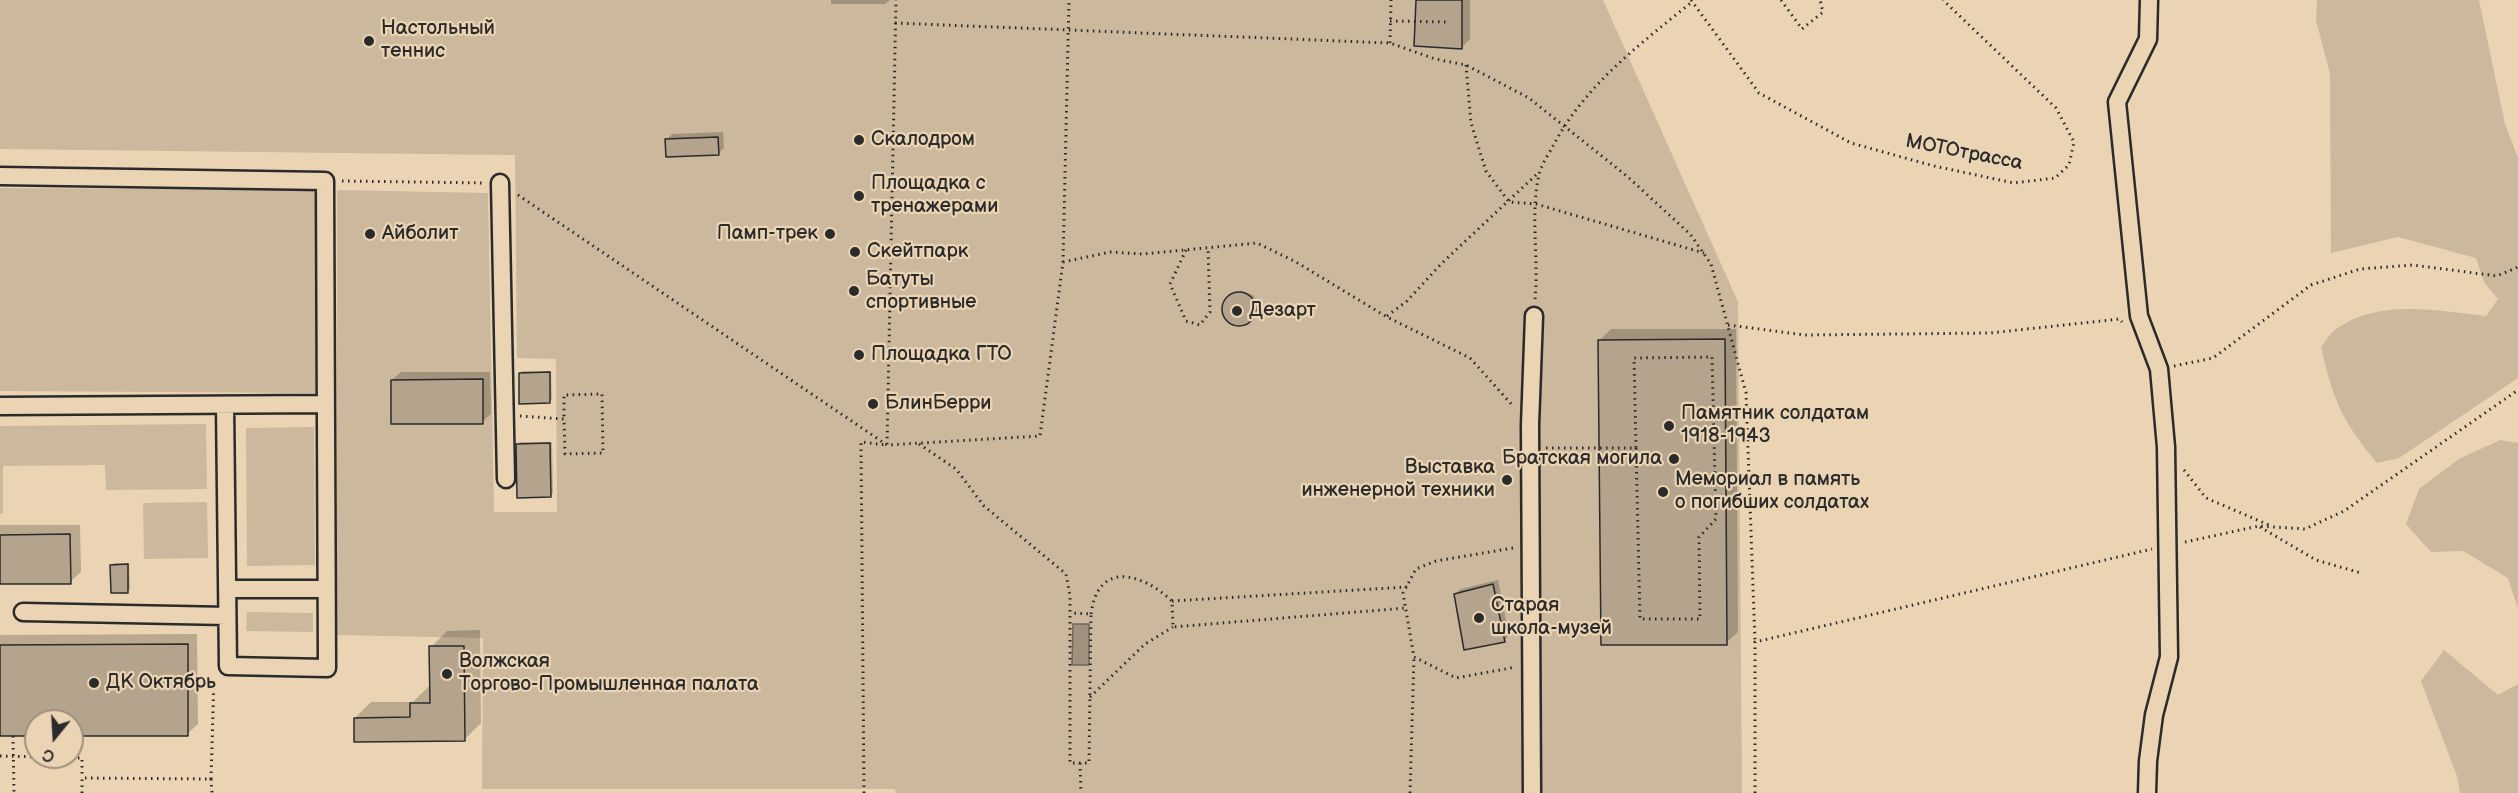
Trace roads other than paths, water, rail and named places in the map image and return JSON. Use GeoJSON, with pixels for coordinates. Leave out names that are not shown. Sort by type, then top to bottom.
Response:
{"type":"FeatureCollection","features":[{"type":"Feature","properties":{"kind":"street"},"geometry":{"type":"LineString","coordinates":[[2148,793],[2148,761],[2154,715],[2169,657],[2166,447],[2159,369],[2139,316],[2117,102],[2148,39],[2150,0]]}},
{"type":"Feature","properties":{"kind":"street"},"geometry":{"type":"LineString","coordinates":[[0,177],[325,181],[327,668],[228,666],[225,405]]}},
{"type":"Feature","properties":{"kind":"street"},"geometry":{"type":"LineString","coordinates":[[500,183],[506,479]]}},
{"type":"Feature","properties":{"kind":"street"},"geometry":{"type":"LineString","coordinates":[[1532,793],[1530,664],[1533,544],[1530,425],[1534,316]]}},
{"type":"Feature","properties":{"kind":"street"},"geometry":{"type":"LineString","coordinates":[[0,406],[326,404]]}},
{"type":"Feature","properties":{"kind":"street"},"geometry":{"type":"LineString","coordinates":[[227,589],[326,590]]}},
{"type":"Feature","properties":{"kind":"street"},"geometry":{"type":"LineString","coordinates":[[23,612],[227,616]]}},
{"type":"Feature","properties":{"kind":"place","name":"Настольный теннис"},"geometry":{"type":"Point","coordinates":[369,41]}},
{"type":"Feature","properties":{"kind":"place","name":"Скалодром"},"geometry":{"type":"Point","coordinates":[859,140]}},
{"type":"Feature","properties":{"kind":"place","name":"Площадка с тренажерами"},"geometry":{"type":"Point","coordinates":[859,196]}},
{"type":"Feature","properties":{"kind":"place","name":"Айболит"},"geometry":{"type":"Point","coordinates":[370,234]}},
{"type":"Feature","properties":{"kind":"place","name":"Памп-трек"},"geometry":{"type":"Point","coordinates":[830,234]}},
{"type":"Feature","properties":{"kind":"place","name":"Скейтпарк"},"geometry":{"type":"Point","coordinates":[855,252]}},
{"type":"Feature","properties":{"kind":"place","name":"Батуты спортивные"},"geometry":{"type":"Point","coordinates":[854,291]}},
{"type":"Feature","properties":{"kind":"place","name":"Дезарт"},"geometry":{"type":"Point","coordinates":[1237,311]}},
{"type":"Feature","properties":{"kind":"place","name":"Площадка ГТО"},"geometry":{"type":"Point","coordinates":[859,355]}},
{"type":"Feature","properties":{"kind":"place","name":"БлинБерри"},"geometry":{"type":"Point","coordinates":[873,404]}},
{"type":"Feature","properties":{"kind":"place","name":"Памятник солдатам 1918-1943"},"geometry":{"type":"Point","coordinates":[1669,426]}},
{"type":"Feature","properties":{"kind":"place","name":"Братская могила"},"geometry":{"type":"Point","coordinates":[1674,459]}},
{"type":"Feature","properties":{"kind":"place","name":"Выставка инженерной техники"},"geometry":{"type":"Point","coordinates":[1507,480]}},
{"type":"Feature","properties":{"kind":"place","name":"Мемориал в память о погибших солдатах"},"geometry":{"type":"Point","coordinates":[1663,492]}},
{"type":"Feature","properties":{"kind":"place","name":"Старая школа-музей"},"geometry":{"type":"Point","coordinates":[1479,618]}},
{"type":"Feature","properties":{"kind":"place","name":"Волжская Торгово-Промышленная палата"},"geometry":{"type":"Point","coordinates":[447,674]}},
{"type":"Feature","properties":{"kind":"place","name":"ДК Октябрь"},"geometry":{"type":"Point","coordinates":[94,683]}}]}
